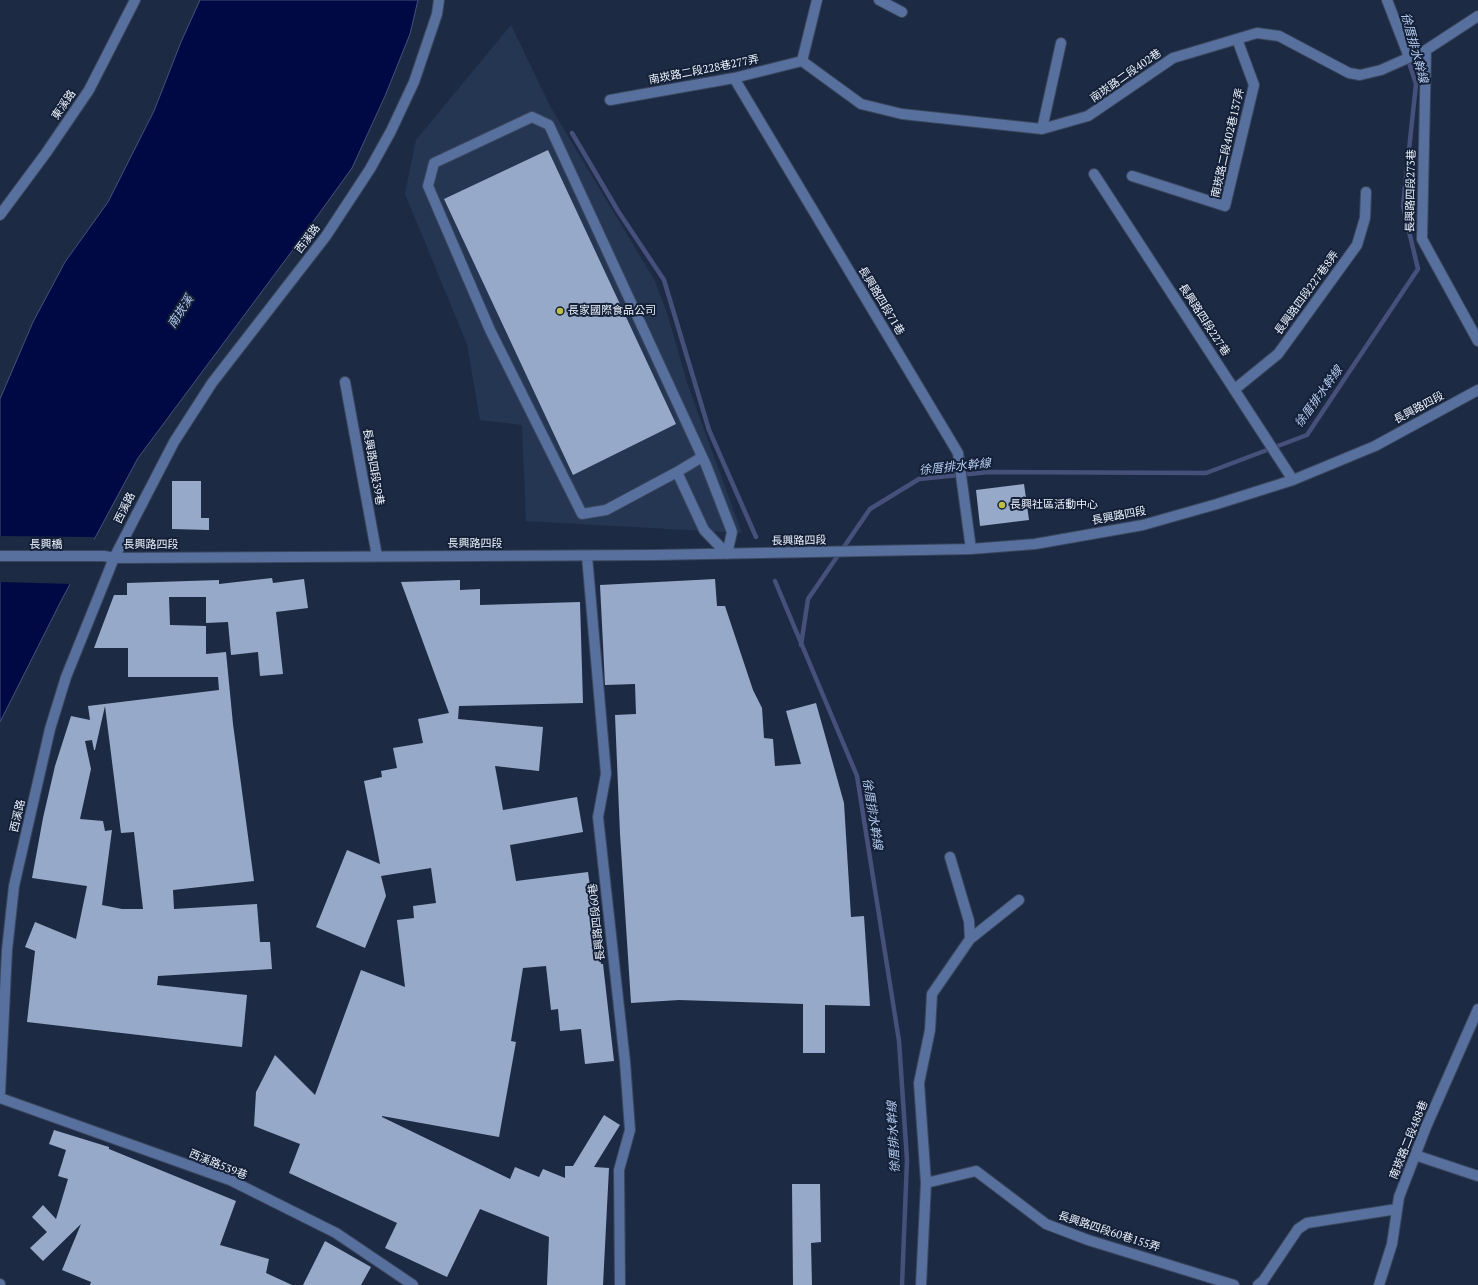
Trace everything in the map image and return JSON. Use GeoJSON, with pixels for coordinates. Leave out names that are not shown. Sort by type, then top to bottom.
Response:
{"type":"FeatureCollection","features":[{"type":"Feature","properties":{"kind":"street","name":"東溪路"},"geometry":{"type":"LineString","coordinates":[[0,215],[46,154],[89,90],[135,0]]}},
{"type":"Feature","properties":{"kind":"street","name":"西溪路"},"geometry":{"type":"LineString","coordinates":[[0,1093],[7,950],[14,886],[55,708],[114,558],[157,472],[212,383],[326,236],[370,169],[391,131],[414,82],[437,14],[439,0]]}},
{"type":"Feature","properties":{"kind":"street"},"geometry":{"type":"LineString","coordinates":[[802,61],[817,0]]}},
{"type":"Feature","properties":{"kind":"street"},"geometry":{"type":"LineString","coordinates":[[879,0],[902,12]]}},
{"type":"Feature","properties":{"kind":"street"},"geometry":{"type":"LineString","coordinates":[[1387,0],[1409,57]]}},
{"type":"Feature","properties":{"kind":"street","name":"南崁路二段402巷"},"geometry":{"type":"LineString","coordinates":[[802,61],[861,104],[902,114],[1042,129],[1088,116],[1173,58],[1257,33],[1279,36],[1349,73],[1360,75],[1381,70],[1426,50],[1478,16]]}},
{"type":"Feature","properties":{"kind":"street","name":"南崁路二段402巷137弄"},"geometry":{"type":"LineString","coordinates":[[1132,176],[1225,206],[1254,85],[1237,39]]}},
{"type":"Feature","properties":{"kind":"street"},"geometry":{"type":"LineString","coordinates":[[1042,129],[1061,43]]}},
{"type":"Feature","properties":{"kind":"street","name":"長興路四段273巷"},"geometry":{"type":"LineString","coordinates":[[1426,50],[1422,239],[1478,341]]}},
{"type":"Feature","properties":{"kind":"street","name":"南崁路二段228巷277弄"},"geometry":{"type":"LineString","coordinates":[[610,100],[734,78],[802,61]]}},
{"type":"Feature","properties":{"kind":"street","name":"長興路四段71巷"},"geometry":{"type":"LineString","coordinates":[[734,78],[958,453],[971,549]]}},
{"type":"Feature","properties":{"kind":"street"},"geometry":{"type":"LineString","coordinates":[[702,457],[606,510],[582,514],[490,330],[428,186],[434,163],[532,117],[549,125],[702,457],[732,532],[727,554]]}},
{"type":"Feature","properties":{"kind":"street","name":"長興路四段227巷"},"geometry":{"type":"LineString","coordinates":[[1094,174],[1235,388],[1293,480]]}},
{"type":"Feature","properties":{"kind":"street","name":"長興路四段227巷8弄"},"geometry":{"type":"LineString","coordinates":[[1235,388],[1278,354],[1357,245],[1365,218],[1366,192]]}},
{"type":"Feature","properties":{"kind":"street","name":"長興路四段39巷"},"geometry":{"type":"LineString","coordinates":[[345,382],[377,556]]}},
{"type":"Feature","properties":{"kind":"street","name":"長興路四段"},"geometry":{"type":"LineString","coordinates":[[91,557],[587,556],[971,549],[1036,544],[1143,525],[1293,480],[1375,446],[1478,390]]}},
{"type":"Feature","properties":{"kind":"street"},"geometry":{"type":"LineString","coordinates":[[677,472],[704,530],[727,554]]}},
{"type":"Feature","properties":{"kind":"street","name":"長興橋"},"geometry":{"type":"LineString","coordinates":[[0,556],[91,557]]}},
{"type":"Feature","properties":{"kind":"street","name":"長興路四段60巷"},"geometry":{"type":"LineString","coordinates":[[587,556],[606,774],[598,817],[625,1062],[630,1130],[619,1170],[620,1285]]}},
{"type":"Feature","properties":{"kind":"street"},"geometry":{"type":"LineString","coordinates":[[950,857],[969,921],[970,939]]}},
{"type":"Feature","properties":{"kind":"street"},"geometry":{"type":"LineString","coordinates":[[921,1285],[926,1183],[919,1083],[930,1030],[932,994],[970,939],[1019,900]]}},
{"type":"Feature","properties":{"kind":"street","name":"南崁路二段488巷"},"geometry":{"type":"LineString","coordinates":[[1379,1285],[1392,1244],[1399,1197],[1415,1155],[1478,1009]]}},
{"type":"Feature","properties":{"kind":"street","name":"西溪路539巷"},"geometry":{"type":"LineString","coordinates":[[0,1098],[230,1180],[336,1234],[413,1285]]}},
{"type":"Feature","properties":{"kind":"street"},"geometry":{"type":"LineString","coordinates":[[1415,1155],[1478,1176]]}},
{"type":"Feature","properties":{"kind":"street","name":"長興路四段60巷155弄"},"geometry":{"type":"LineString","coordinates":[[926,1183],[976,1171],[1046,1224],[1088,1240],[1234,1285]]}},
{"type":"Feature","properties":{"kind":"street"},"geometry":{"type":"LineString","coordinates":[[1258,1285],[1263,1281],[1294,1233],[1307,1223],[1397,1209]]}},
{"type":"Feature","properties":{"kind":"shaded area","name":"長家國際食品公司"},"geometry":{"type":"Polygon","coordinates":[[[511,25],[551,108],[655,281],[668,316],[687,383],[742,533],[526,521],[522,425],[480,420],[467,344],[405,194],[416,140],[511,25]]]}},
{"type":"Feature","properties":{"kind":"water","name":"南崁溪"},"geometry":{"type":"Polygon","coordinates":[[[200,0],[418,0],[410,34],[385,96],[352,168],[138,458],[62,599],[0,722],[0,399],[33,322],[65,262],[108,202],[154,111],[181,42],[200,0]]]}},
{"type":"Feature","properties":{"kind":"pier"},"geometry":{"type":"Polygon","coordinates":[[[0,536],[94,537],[94,544],[73,584],[0,582],[0,536]]]}},
{"type":"Feature","properties":{"kind":"building","name":"長家國際食品公司"},"geometry":{"type":"Polygon","coordinates":[[[548,150],[676,424],[573,475],[444,199],[548,150]]]}},
{"type":"Feature","properties":{"kind":"building"},"geometry":{"type":"Polygon","coordinates":[[[172,481],[201,481],[201,518],[209,518],[209,530],[172,529],[172,481]]]}},
{"type":"Feature","properties":{"kind":"building","name":"長興社區活動中心"},"geometry":{"type":"Polygon","coordinates":[[[1024,484],[1029,520],[980,526],[976,490],[1024,484]]]}},
{"type":"Feature","properties":{"kind":"building"},"geometry":{"type":"Polygon","coordinates":[[[272,578],[273,583],[304,579],[308,608],[276,612],[283,674],[260,676],[258,652],[231,655],[228,622],[206,623],[206,597],[169,597],[170,625],[206,626],[206,654],[226,652],[233,724],[254,881],[173,890],[174,909],[257,904],[260,942],[270,942],[272,969],[158,976],[157,985],[247,995],[242,1047],[27,1022],[35,951],[25,947],[35,922],[76,939],[87,886],[32,878],[43,818],[55,766],[71,716],[90,720],[88,706],[219,690],[218,677],[128,677],[128,648],[94,648],[114,595],[127,595],[127,583],[219,580],[219,584],[272,578]],[[105,706],[95,750],[92,740],[85,741],[91,769],[80,819],[103,821],[105,831],[112,830],[102,905],[122,909],[143,909],[134,832],[121,833],[105,706]]]}},
{"type":"Feature","properties":{"kind":"building"},"geometry":{"type":"Polygon","coordinates":[[[715,579],[717,606],[725,606],[753,690],[762,708],[764,738],[773,739],[775,766],[801,764],[786,711],[816,703],[844,803],[851,917],[864,916],[870,1006],[825,1005],[825,1053],[803,1053],[803,1004],[679,1000],[631,1003],[620,834],[615,715],[636,714],[635,684],[605,685],[600,585],[715,579]]]}},
{"type":"Feature","properties":{"kind":"building"},"geometry":{"type":"Polygon","coordinates":[[[460,580],[460,590],[480,589],[480,605],[580,602],[583,703],[459,706],[458,719],[543,727],[539,771],[495,766],[503,810],[577,797],[583,832],[510,845],[516,881],[588,872],[601,964],[603,964],[614,1061],[585,1064],[581,1029],[560,1031],[558,1009],[551,1010],[546,966],[523,968],[511,1041],[516,1042],[499,1137],[382,1117],[510,1179],[515,1167],[539,1177],[543,1169],[565,1178],[565,1166],[573,1166],[604,1115],[620,1125],[594,1167],[609,1168],[603,1285],[547,1285],[549,1237],[480,1209],[447,1277],[385,1248],[397,1223],[289,1173],[300,1144],[254,1126],[256,1092],[275,1055],[315,1095],[361,970],[405,987],[397,920],[414,918],[413,906],[436,903],[431,868],[381,876],[386,896],[365,948],[316,927],[347,850],[380,864],[364,781],[382,777],[381,771],[397,768],[393,748],[423,743],[418,719],[449,713],[401,582],[460,580]]]}},
{"type":"Feature","properties":{"kind":"building"},"geometry":{"type":"Polygon","coordinates":[[[54,1130],[109,1147],[109,1149],[236,1201],[220,1245],[269,1259],[266,1273],[292,1285],[90,1285],[91,1282],[62,1270],[81,1224],[43,1261],[30,1248],[47,1232],[32,1217],[43,1205],[56,1219],[68,1179],[58,1176],[66,1150],[49,1144],[54,1130]]]}},
{"type":"Feature","properties":{"kind":"building"},"geometry":{"type":"Polygon","coordinates":[[[792,1184],[820,1184],[821,1242],[811,1243],[812,1285],[793,1285],[792,1184]]]}},
{"type":"Feature","properties":{"kind":"building"},"geometry":{"type":"Polygon","coordinates":[[[325,1241],[371,1267],[361,1285],[303,1285],[325,1241]]]}},
{"type":"Feature","properties":{"kind":"waterway","name":"徐厝排水幹線"},"geometry":{"type":"LineString","coordinates":[[801,645],[808,599],[870,509],[919,479],[989,472],[1206,473],[1307,435],[1418,269],[1403,206],[1416,84],[1408,59]]}},
{"type":"Feature","properties":{"kind":"waterway"},"geometry":{"type":"LineString","coordinates":[[572,133],[618,211],[664,280],[709,430],[756,537]]}},
{"type":"Feature","properties":{"kind":"waterway","name":"徐厝排水幹線"},"geometry":{"type":"LineString","coordinates":[[775,581],[857,776],[899,1041],[907,1160],[902,1285]]}},
{"type":"Feature","properties":{"kind":"place","name":"長家國際食品公司"},"geometry":{"type":"Point","coordinates":[560,311]}},
{"type":"Feature","properties":{"kind":"place","name":"長興社區活動中心"},"geometry":{"type":"Point","coordinates":[1002,505]}}]}
